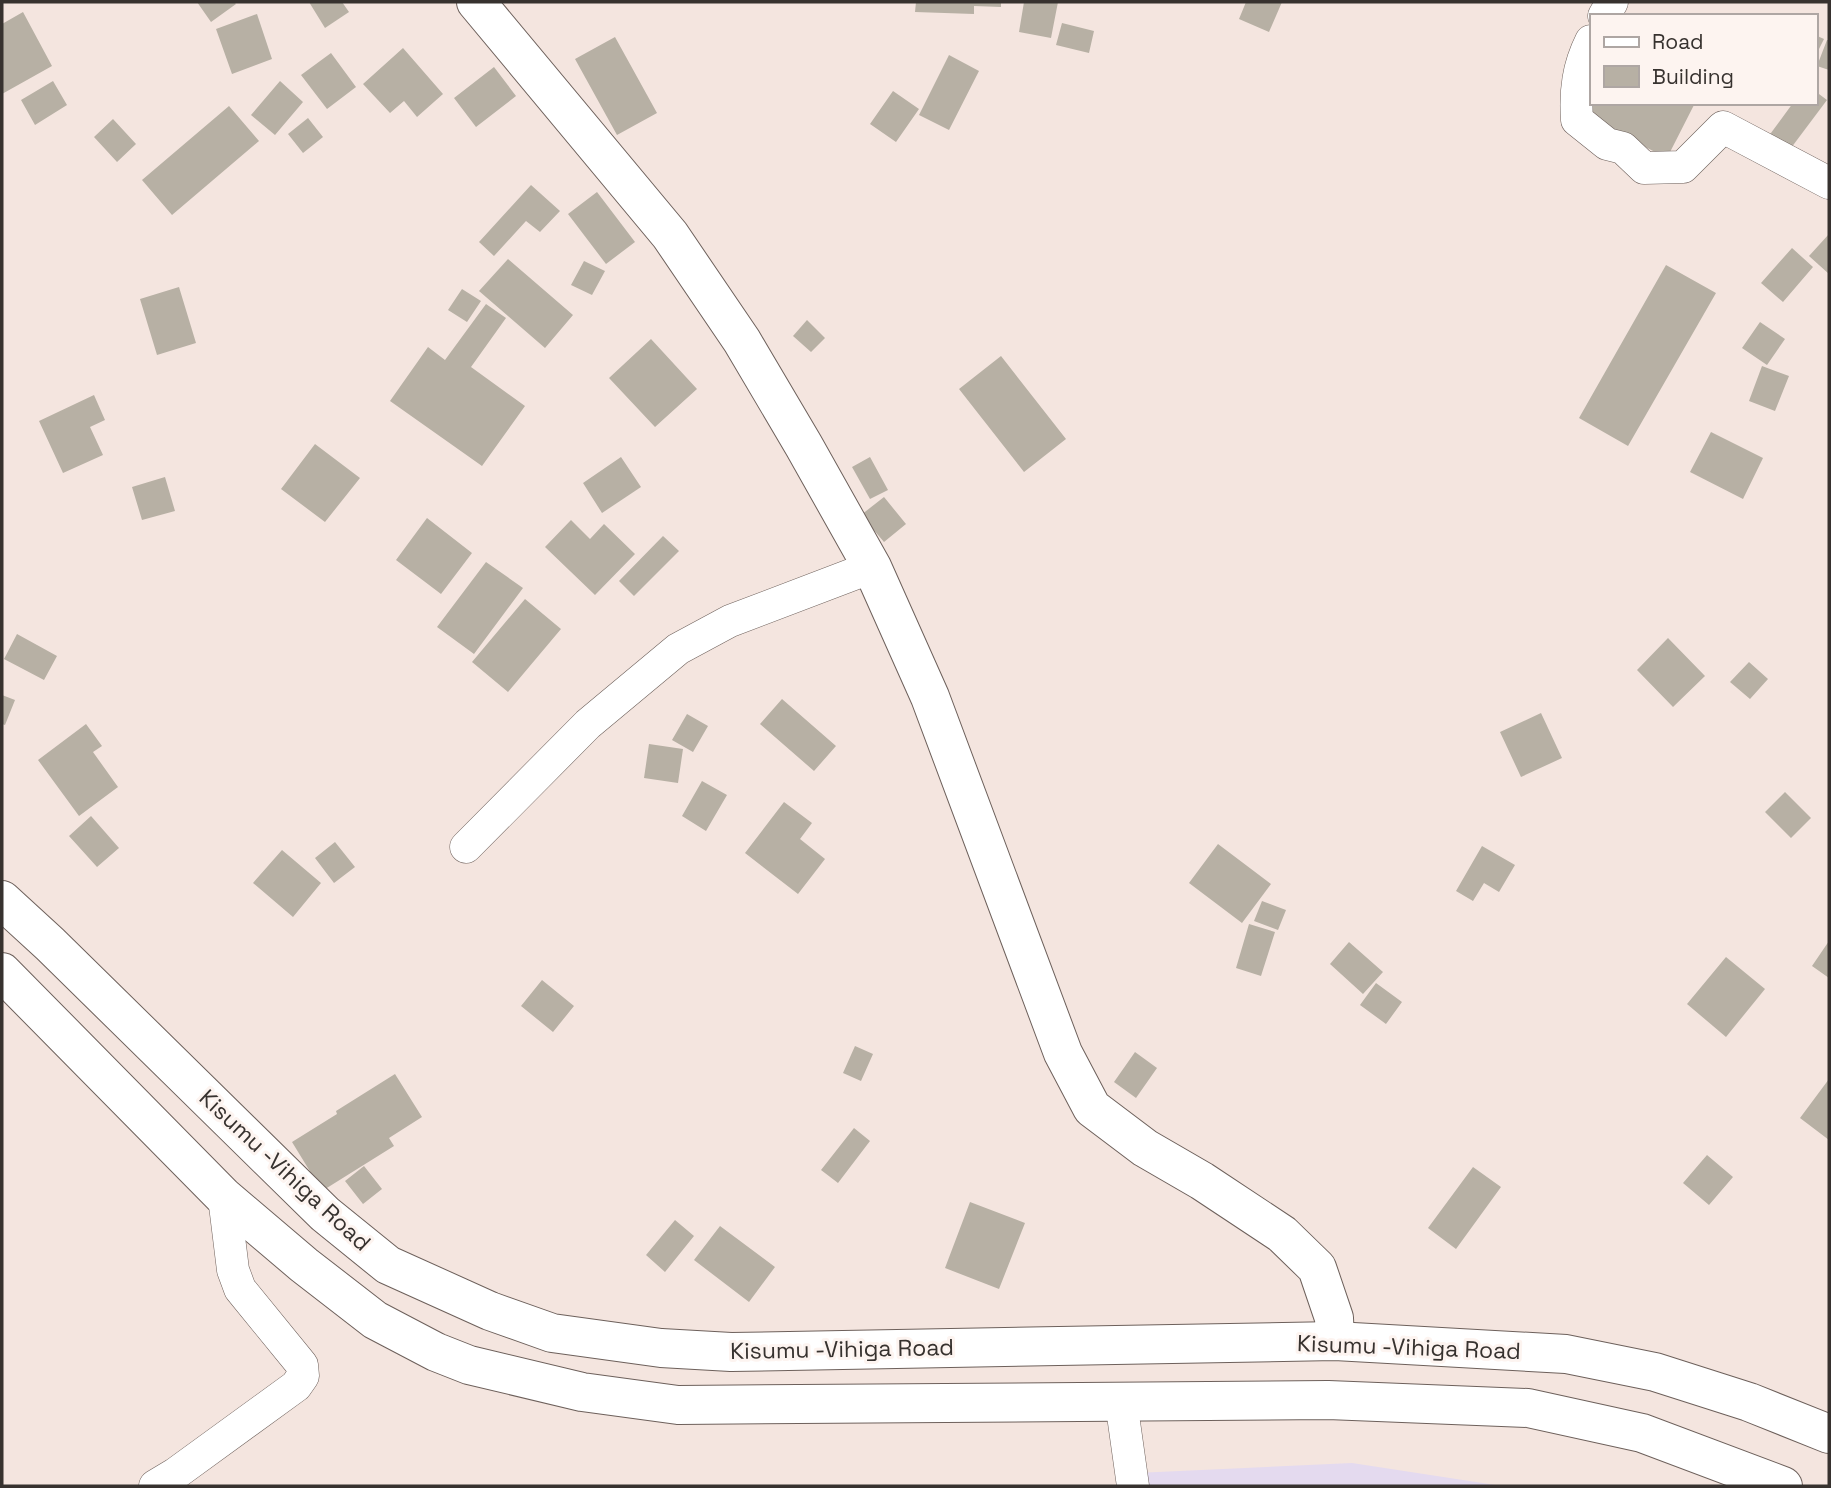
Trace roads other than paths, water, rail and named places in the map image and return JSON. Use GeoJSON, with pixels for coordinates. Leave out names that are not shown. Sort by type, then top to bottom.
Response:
{"type":"FeatureCollection","features":[{"type":"Feature","properties":{"kind":"main road"},"geometry":{"type":"LineString","coordinates":[[476,2],[670,235],[742,341],[872,567],[930,696],[1063,1053],[1092,1108],[1144,1148],[1202,1181],[1282,1234],[1317,1268],[1334,1318],[1335,1341]]}},
{"type":"Feature","properties":{"kind":"main road","name":"Kisumu -Vihiga Road"},"geometry":{"type":"LineString","coordinates":[[2,900],[325,1214],[388,1265],[490,1311],[552,1333],[661,1349],[731,1352],[1335,1341],[1566,1354],[1655,1372],[1749,1402],[1829,1434]]}},
{"type":"Feature","properties":{"kind":"main road"},"geometry":{"type":"LineString","coordinates":[[2,972],[224,1197],[304,1265],[374,1320],[436,1352],[469,1365],[582,1392],[678,1405],[1328,1400],[1528,1408],[1643,1433],[1783,1486]]}},
{"type":"Feature","properties":{"kind":"street"},"geometry":{"type":"LineString","coordinates":[[1590,43],[1583,58],[1576,92],[1577,120],[1607,144],[1623,148],[1644,168],[1683,167],[1723,127],[1829,183]]}},
{"type":"Feature","properties":{"kind":"street"},"geometry":{"type":"LineString","coordinates":[[466,847],[588,724],[678,649],[730,621],[872,567]]}},
{"type":"Feature","properties":{"kind":"street"},"geometry":{"type":"LineString","coordinates":[[155,1486],[296,1386],[303,1376],[302,1365],[240,1289],[233,1269],[224,1197]]}},
{"type":"Feature","properties":{"kind":"street"},"geometry":{"type":"LineString","coordinates":[[1121,1401],[1133,1486]]}}]}
